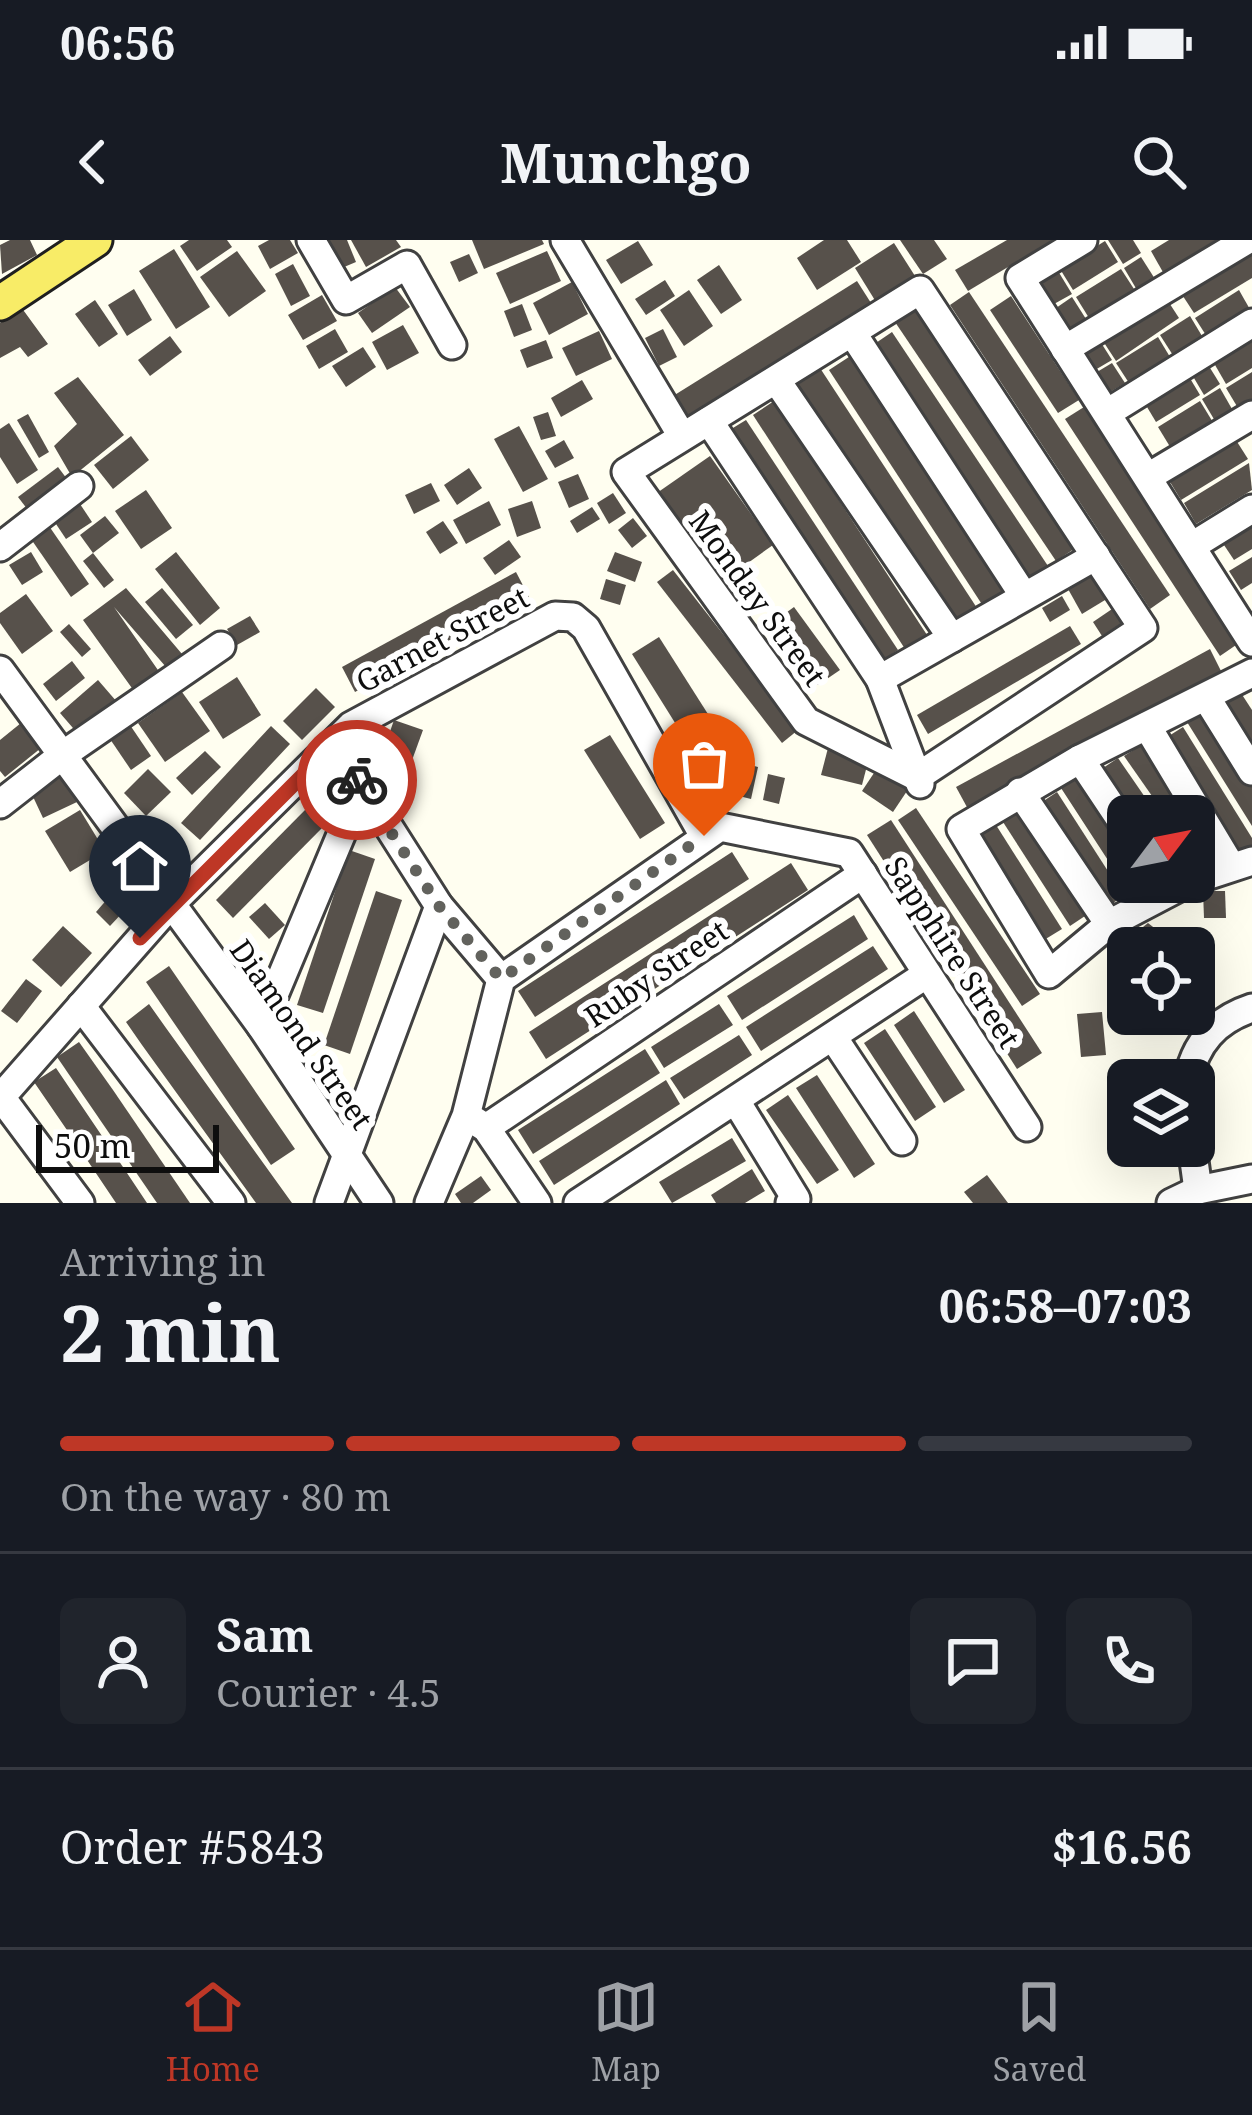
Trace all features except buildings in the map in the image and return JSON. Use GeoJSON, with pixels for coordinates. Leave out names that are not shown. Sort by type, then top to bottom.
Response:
{"type":"FeatureCollection","features":[{"type":"Feature","properties":{"kind":"main road"},"geometry":{"type":"LineString","coordinates":[[0,303],[95,240]]}},
{"type":"Feature","properties":{"kind":"street"},"geometry":{"type":"LineString","coordinates":[[311,240],[346,300],[407,266],[452,345]]}},
{"type":"Feature","properties":{"kind":"street"},"geometry":{"type":"LineString","coordinates":[[565,240],[682,436],[920,290],[1143,628],[920,785],[880,679],[709,421]]}},
{"type":"Feature","properties":{"kind":"street"},"geometry":{"type":"LineString","coordinates":[[1083,240],[1020,278],[1192,546],[1243,607],[1252,642]]}},
{"type":"Feature","properties":{"kind":"street"},"geometry":{"type":"LineString","coordinates":[[1065,349],[1247,240]]}},
{"type":"Feature","properties":{"kind":"street"},"geometry":{"type":"LineString","coordinates":[[1107,413],[1252,323]]}},
{"type":"Feature","properties":{"kind":"street"},"geometry":{"type":"LineString","coordinates":[[853,334],[1024,596]]}},
{"type":"Feature","properties":{"kind":"street"},"geometry":{"type":"LineString","coordinates":[[777,381],[952,638]]}},
{"type":"Feature","properties":{"kind":"street"},"geometry":{"type":"LineString","coordinates":[[1148,477],[1252,415]]}},
{"type":"Feature","properties":{"kind":"street","name":"Monday Street"},"geometry":{"type":"LineString","coordinates":[[682,436],[626,472],[806,721],[920,785]]}},
{"type":"Feature","properties":{"kind":"street"},"geometry":{"type":"LineString","coordinates":[[0,547],[79,486]]}},
{"type":"Feature","properties":{"kind":"street"},"geometry":{"type":"LineString","coordinates":[[1192,546],[1252,509]]}},
{"type":"Feature","properties":{"kind":"street"},"geometry":{"type":"LineString","coordinates":[[880,679],[1096,556]]}},
{"type":"Feature","properties":{"kind":"street","name":"Garnet Street"},"geometry":{"type":"LineString","coordinates":[[1,1097],[170,905],[351,726],[555,616],[573,616],[586,628],[704,836]]}},
{"type":"Feature","properties":{"kind":"street"},"geometry":{"type":"LineString","coordinates":[[0,804],[221,646]]}},
{"type":"Feature","properties":{"kind":"street","name":"Diamond Street"},"geometry":{"type":"LineString","coordinates":[[0,670],[261,1026],[379,1203]]}},
{"type":"Feature","properties":{"kind":"street"},"geometry":{"type":"LineString","coordinates":[[1145,903],[1109,924],[1049,974],[961,830],[1081,759],[1252,673]]}},
{"type":"Feature","properties":{"kind":"street"},"geometry":{"type":"LineString","coordinates":[[1206,697],[1252,771]]}},
{"type":"Feature","properties":{"kind":"street"},"geometry":{"type":"LineString","coordinates":[[1147,726],[1241,863]]}},
{"type":"Feature","properties":{"kind":"street"},"geometry":{"type":"LineString","coordinates":[[328,750],[362,785],[439,906],[501,979]]}},
{"type":"Feature","properties":{"kind":"street"},"geometry":{"type":"LineString","coordinates":[[1081,759],[1107,799]]}},
{"type":"Feature","properties":{"kind":"street"},"geometry":{"type":"LineString","coordinates":[[261,1026],[362,785]]}},
{"type":"Feature","properties":{"kind":"street"},"geometry":{"type":"LineString","coordinates":[[1020,792],[1109,924]]}},
{"type":"Feature","properties":{"kind":"street","name":"Sapphire Street"},"geometry":{"type":"LineString","coordinates":[[704,836],[720,827],[737,828],[849,853],[1028,1126]]}},
{"type":"Feature","properties":{"kind":"street"},"geometry":{"type":"LineString","coordinates":[[429,1203],[476,1122],[501,979],[704,836]]}},
{"type":"Feature","properties":{"kind":"street","name":"Ruby Street"},"geometry":{"type":"LineString","coordinates":[[476,1122],[863,874]]}},
{"type":"Feature","properties":{"kind":"street"},"geometry":{"type":"LineString","coordinates":[[329,1203],[439,906]]}},
{"type":"Feature","properties":{"kind":"street"},"geometry":{"type":"LineString","coordinates":[[578,1203],[927,974]]}},
{"type":"Feature","properties":{"kind":"street"},"geometry":{"type":"LineString","coordinates":[[81,1006],[231,1203]]}},
{"type":"Feature","properties":{"kind":"street"},"geometry":{"type":"LineString","coordinates":[[1192,1059],[1214,1027],[1252,1008]]}},
{"type":"Feature","properties":{"kind":"street"},"geometry":{"type":"LineString","coordinates":[[833,1037],[902,1141]]}},
{"type":"Feature","properties":{"kind":"street"},"geometry":{"type":"LineString","coordinates":[[1,1097],[80,1203]]}},
{"type":"Feature","properties":{"kind":"street"},"geometry":{"type":"LineString","coordinates":[[736,1101],[796,1199],[790,1203]]}},
{"type":"Feature","properties":{"kind":"street"},"geometry":{"type":"LineString","coordinates":[[476,1122],[537,1203]]}},
{"type":"Feature","properties":{"kind":"street"},"geometry":{"type":"LineString","coordinates":[[1195,1167],[1198,1190]]}},
{"type":"Feature","properties":{"kind":"street"},"geometry":{"type":"LineString","coordinates":[[1171,1203],[1198,1190],[1252,1179]]}},
{"type":"Feature","properties":{"kind":"way so far"},"geometry":{"type":"LineString","coordinates":[[357,780],[439,906],[501,979],[704,836]]}},
{"type":"Feature","properties":{"kind":"route"},"geometry":{"type":"LineString","coordinates":[[140,938],[328,750],[357,780]]}}]}
